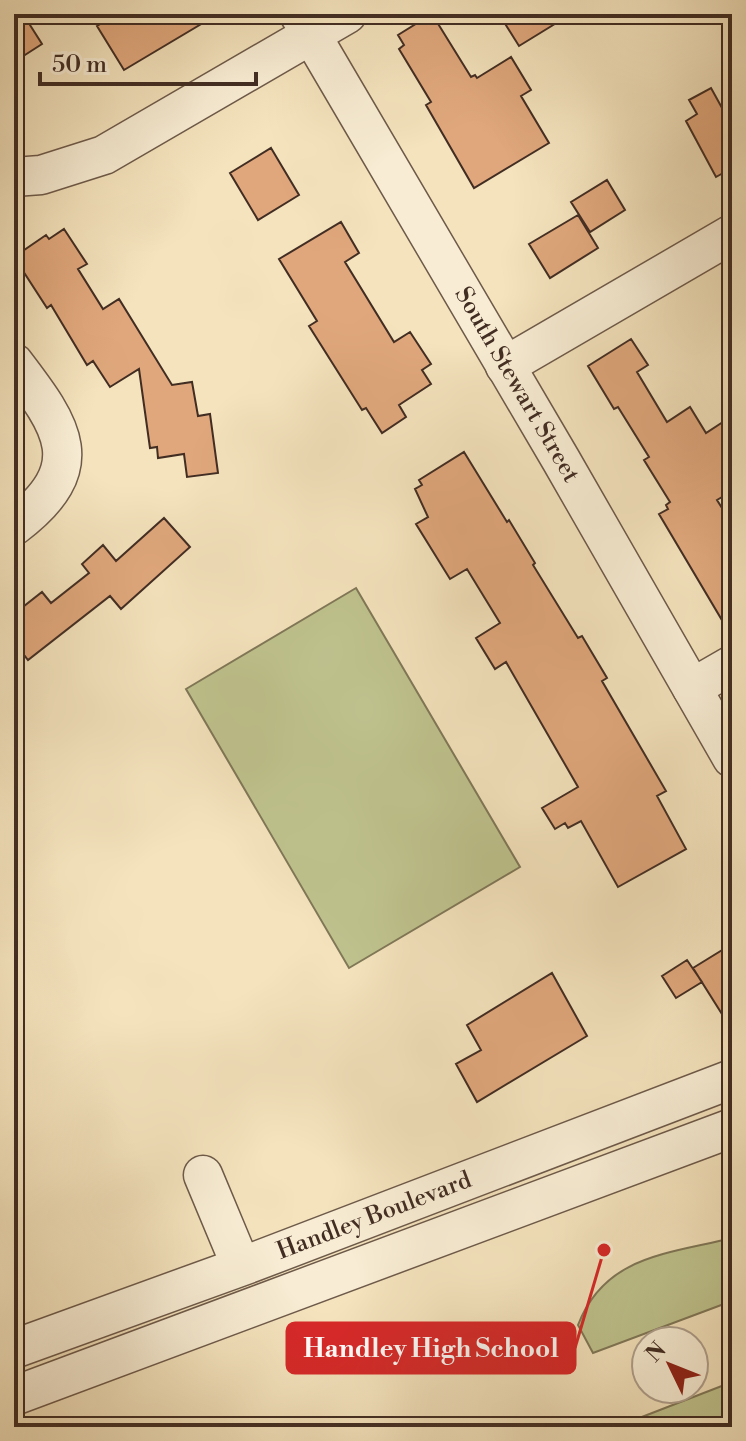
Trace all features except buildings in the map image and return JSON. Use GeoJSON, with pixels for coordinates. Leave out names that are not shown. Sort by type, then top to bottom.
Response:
{"type":"FeatureCollection","features":[{"type":"Feature","properties":{"kind":"street"},"geometry":{"type":"LineString","coordinates":[[14,177],[41,175],[104,155],[305,25],[347,14]]}},
{"type":"Feature","properties":{"kind":"street","name":"South Stewart Street"},"geometry":{"type":"LineString","coordinates":[[305,25],[732,758]]}},
{"type":"Feature","properties":{"kind":"street"},"geometry":{"type":"LineString","coordinates":[[505,366],[732,234]]}},
{"type":"Feature","properties":{"kind":"street"},"geometry":{"type":"LineString","coordinates":[[14,363],[48,408],[57,426],[63,456],[59,475],[47,497],[14,526]]}},
{"type":"Feature","properties":{"kind":"street"},"geometry":{"type":"LineString","coordinates":[[692,688],[732,665]]}},
{"type":"Feature","properties":{"kind":"street","name":"Handley Boulevard"},"geometry":{"type":"LineString","coordinates":[[14,1349],[246,1265],[732,1079]]}},
{"type":"Feature","properties":{"kind":"street","name":"Handley Boulevard"},"geometry":{"type":"LineString","coordinates":[[14,1396],[732,1128]]}},
{"type":"Feature","properties":{"kind":"street"},"geometry":{"type":"LineString","coordinates":[[551,1149],[566,1189]]}},
{"type":"Feature","properties":{"kind":"street"},"geometry":{"type":"LineString","coordinates":[[203,1175],[267,1303]]}},
{"type":"Feature","properties":{"kind":"green space"},"geometry":{"type":"Polygon","coordinates":[[[356,588],[520,867],[349,968],[186,689],[356,588]]]}},
{"type":"Feature","properties":{"kind":"green space"},"geometry":{"type":"Polygon","coordinates":[[[732,1238],[732,1301],[668,1325],[630,1325],[630,1339],[593,1353],[578,1325],[590,1302],[605,1284],[622,1271],[663,1254],[732,1238]]]}},
{"type":"Feature","properties":{"kind":"green space"},"geometry":{"type":"Polygon","coordinates":[[[732,1382],[732,1424],[724,1427],[616,1427],[673,1405],[710,1405],[710,1391],[732,1382]]]}},
{"type":"Feature","properties":{"kind":"place","name":"Handley High School"},"geometry":{"type":"Point","coordinates":[604,1250]}}]}
